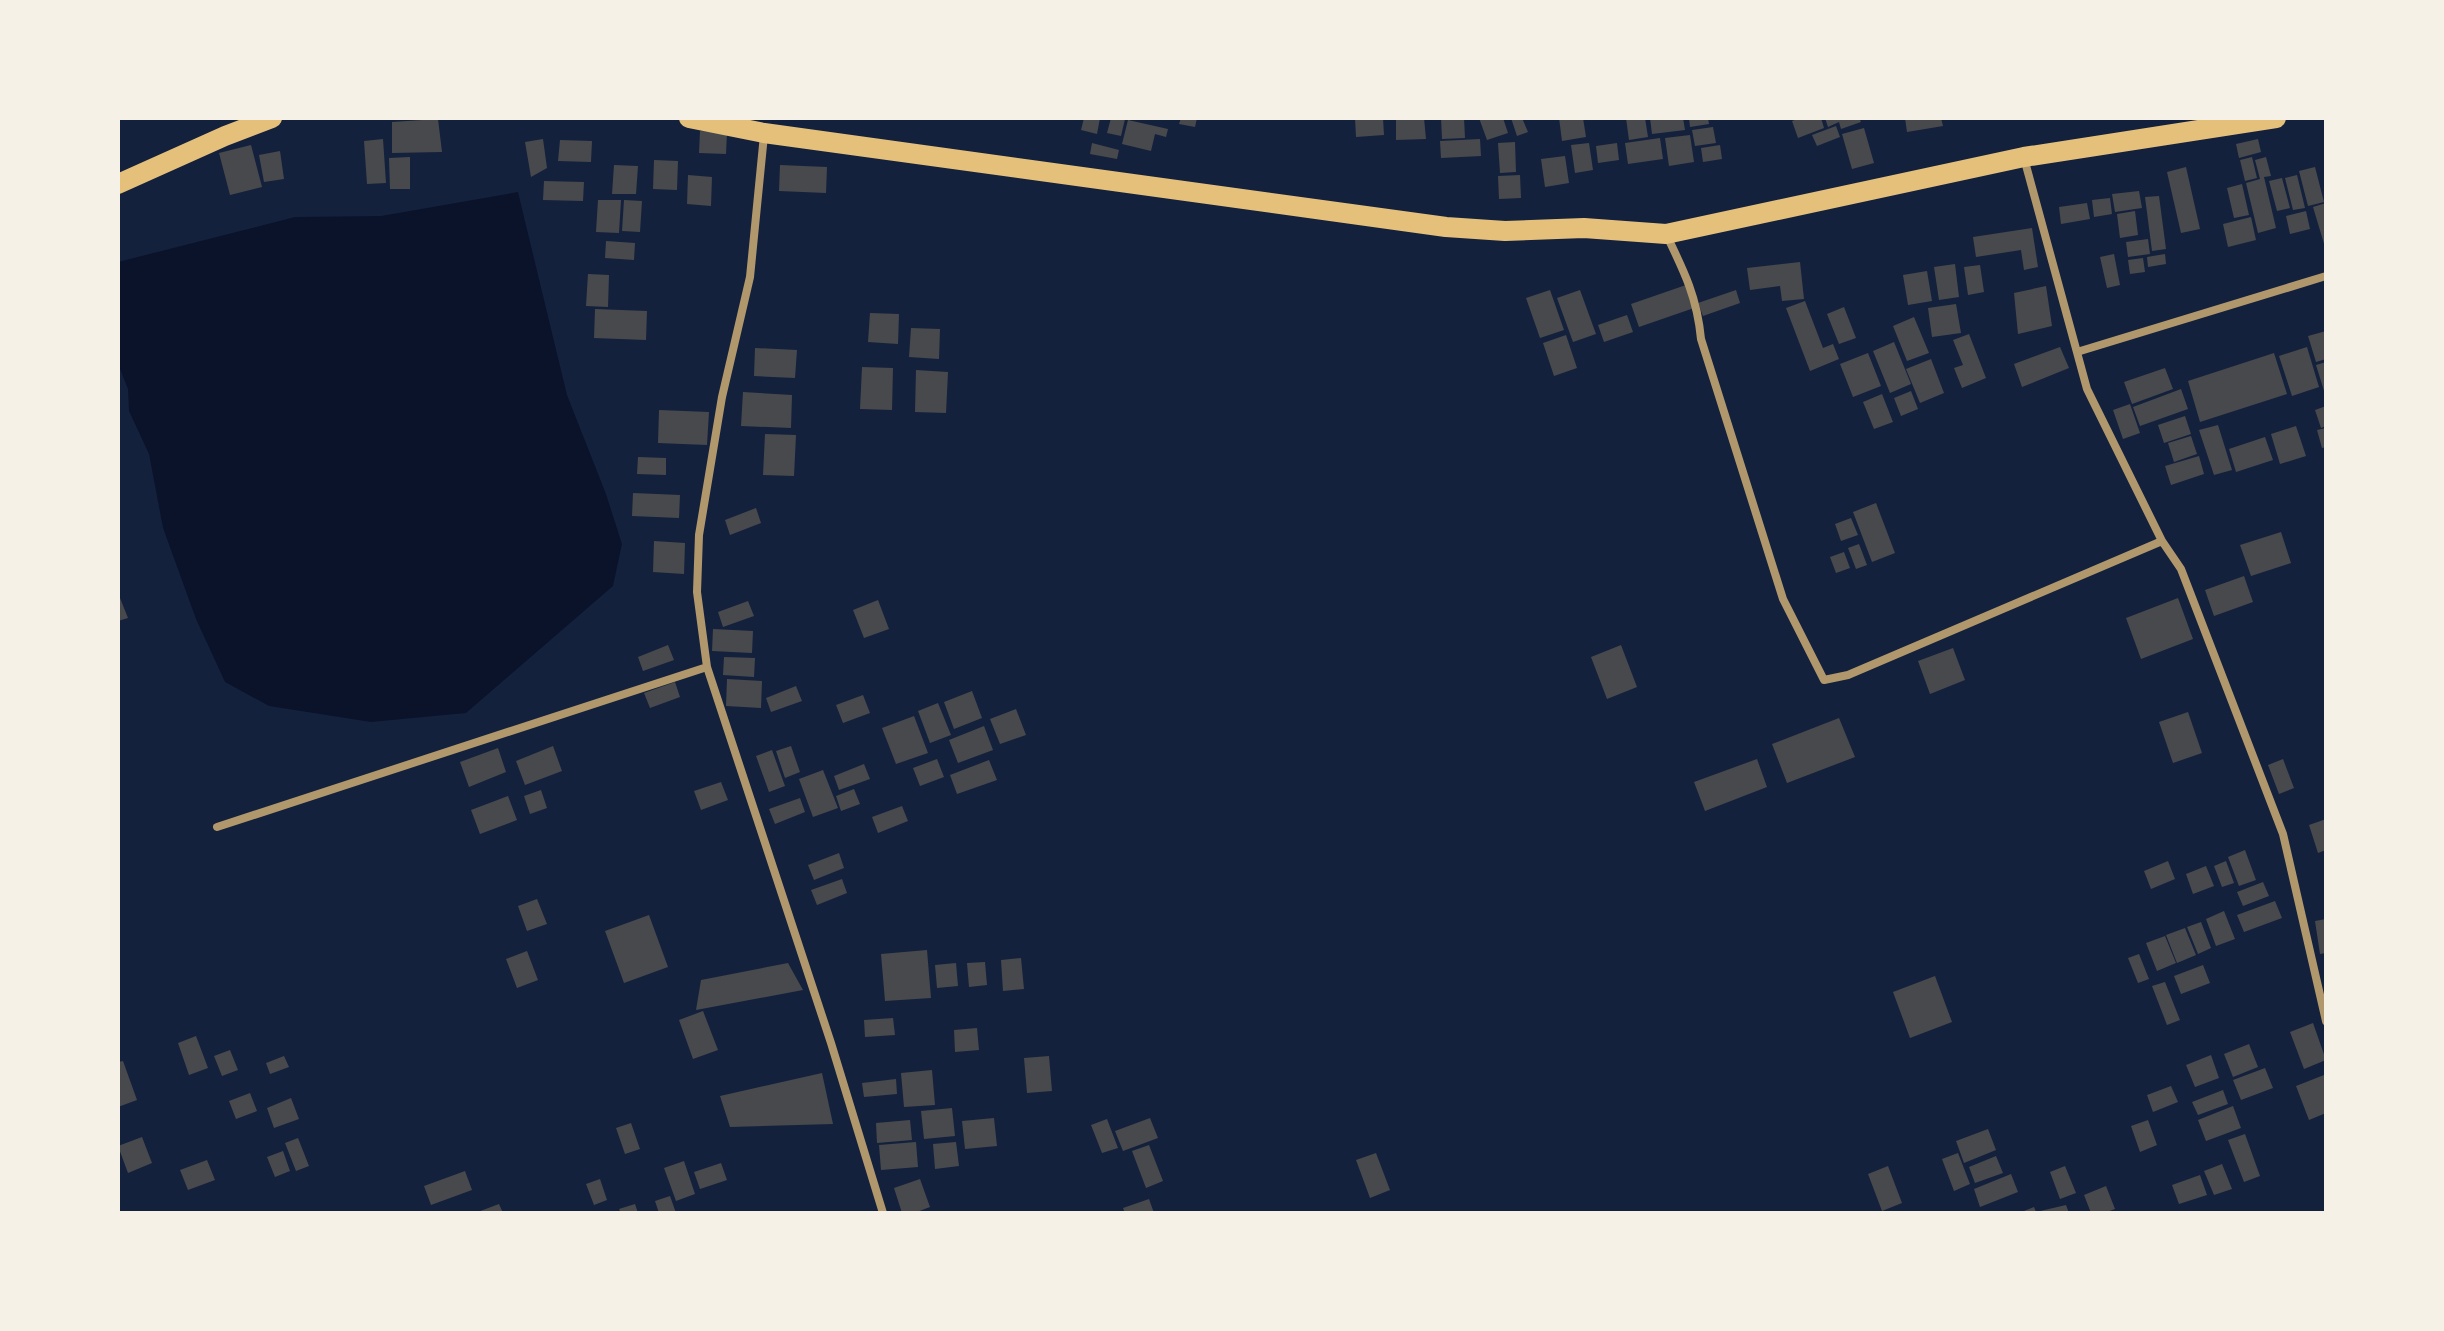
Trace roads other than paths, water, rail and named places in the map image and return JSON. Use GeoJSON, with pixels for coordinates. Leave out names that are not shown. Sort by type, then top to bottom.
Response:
{"type":"FeatureCollection","features":[{"type":"Feature","properties":{"kind":"highway"},"geometry":{"type":"LineString","coordinates":[[118,184],[272,118]]}},
{"type":"Feature","properties":{"kind":"highway"},"geometry":{"type":"LineString","coordinates":[[689,118],[764,133],[1446,227],[1505,231],[1584,228],[1666,234],[2024,157],[2276,118]]}},
{"type":"Feature","properties":{"kind":"street"},"geometry":{"type":"LineString","coordinates":[[764,133],[750,277],[722,397],[699,535],[697,592],[707,667],[831,1043],[883,1213]]}},
{"type":"Feature","properties":{"kind":"street"},"geometry":{"type":"LineString","coordinates":[[2024,157],[2087,389],[2162,541],[2181,569],[2283,834],[2326,1021]]}},
{"type":"Feature","properties":{"kind":"street"},"geometry":{"type":"LineString","coordinates":[[1666,234],[1691,287],[1701,339],[1783,599],[1824,680],[1848,675],[2162,541]]}},
{"type":"Feature","properties":{"kind":"street"},"geometry":{"type":"LineString","coordinates":[[2077,352],[2326,276]]}},
{"type":"Feature","properties":{"kind":"street"},"geometry":{"type":"LineString","coordinates":[[217,827],[707,667]]}},
{"type":"Feature","properties":{"kind":"water"},"geometry":{"type":"Polygon","coordinates":[[[518,192],[567,395],[622,544],[613,586],[466,713],[371,722],[269,706],[225,682],[196,619],[163,528],[149,454],[129,411],[128,389],[118,364],[118,262],[295,217],[381,216],[518,192]]]}}]}
